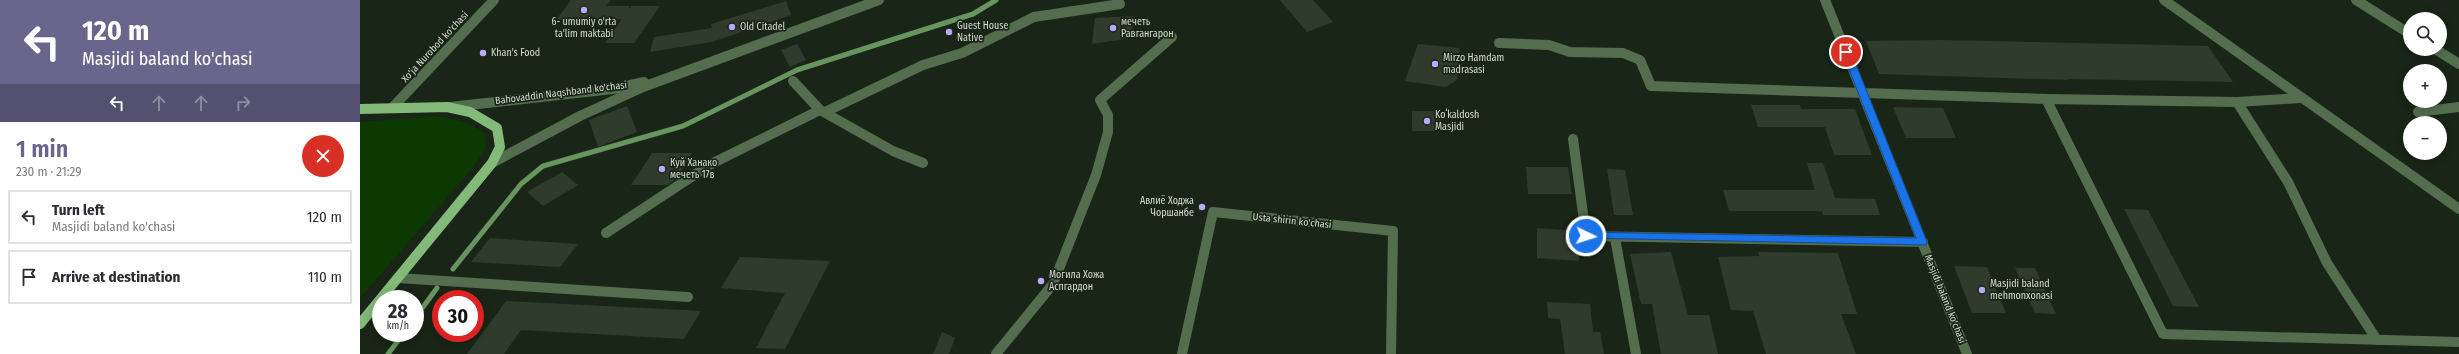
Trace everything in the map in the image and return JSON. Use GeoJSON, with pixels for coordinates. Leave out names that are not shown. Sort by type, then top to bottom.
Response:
{"type":"FeatureCollection","features":[{"type":"Feature","properties":{"kind":"main road"},"geometry":{"type":"LineString","coordinates":[[360,109],[447,107],[470,112],[482,117],[497,128],[500,140],[500,148],[492,163],[360,324]]}},
{"type":"Feature","properties":{"kind":"street","name":"Xo'ja Nurobod ko'chasi"},"geometry":{"type":"LineString","coordinates":[[392,108],[414,87],[494,0]]}},
{"type":"Feature","properties":{"kind":"street","name":"Bahovaddin Naqshband ko'chasi"},"geometry":{"type":"LineString","coordinates":[[492,163],[548,130],[611,101],[675,75],[880,0]]}},
{"type":"Feature","properties":{"kind":"street","name":"Masjidi baland ko'chasi"},"geometry":{"type":"LineString","coordinates":[[1825,0],[1967,354]]}},
{"type":"Feature","properties":{"kind":"street"},"geometry":{"type":"LineString","coordinates":[[2164,0],[2300,98],[2459,209]]}},
{"type":"Feature","properties":{"kind":"street"},"geometry":{"type":"LineString","coordinates":[[2356,0],[2403,30]]}},
{"type":"Feature","properties":{"kind":"street"},"geometry":{"type":"LineString","coordinates":[[606,233],[712,164],[923,65],[962,53],[1034,17],[1120,4]]}},
{"type":"Feature","properties":{"kind":"street"},"geometry":{"type":"LineString","coordinates":[[996,354],[1053,284],[1096,175],[1108,132],[1108,115],[1100,100],[1172,37]]}},
{"type":"Feature","properties":{"kind":"street"},"geometry":{"type":"LineString","coordinates":[[1499,43],[1549,45],[1570,52],[1623,53],[1640,60],[1651,86],[2046,99],[2237,102],[2300,98]]}},
{"type":"Feature","properties":{"kind":"street"},"geometry":{"type":"LineString","coordinates":[[2446,56],[2459,64]]}},
{"type":"Feature","properties":{"kind":"street","name":"Bahovaddin Naqshband ko'chasi"},"geometry":{"type":"LineString","coordinates":[[447,107],[613,89],[675,75]]}},
{"type":"Feature","properties":{"kind":"street"},"geometry":{"type":"LineString","coordinates":[[793,81],[823,111],[833,118],[894,151],[923,163]]}},
{"type":"Feature","properties":{"kind":"street"},"geometry":{"type":"LineString","coordinates":[[2046,99],[2162,334],[2459,342]]}},
{"type":"Feature","properties":{"kind":"street"},"geometry":{"type":"LineString","coordinates":[[2237,102],[2288,182],[2327,263],[2377,340]]}},
{"type":"Feature","properties":{"kind":"street"},"geometry":{"type":"LineString","coordinates":[[2418,112],[2459,106]]}},
{"type":"Feature","properties":{"kind":"street"},"geometry":{"type":"LineString","coordinates":[[1573,139],[1586,236],[1615,238],[1923,242]]}},
{"type":"Feature","properties":{"kind":"street","name":"Usta shirin ko'chasi"},"geometry":{"type":"LineString","coordinates":[[1182,354],[1213,212],[1393,231],[1392,354]]}},
{"type":"Feature","properties":{"kind":"street"},"geometry":{"type":"LineString","coordinates":[[1615,238],[1636,354]]}},
{"type":"Feature","properties":{"kind":"street"},"geometry":{"type":"LineString","coordinates":[[398,278],[688,297]]}},
{"type":"Feature","properties":{"kind":"green space"},"geometry":{"type":"Polygon","coordinates":[[[434,116],[461,121],[473,126],[485,134],[485,149],[470,171],[360,298],[360,122],[434,116]]]}},
{"type":"Feature","properties":{"kind":"building"},"geometry":{"type":"Polygon","coordinates":[[[571,0],[611,0],[606,6],[629,6],[629,9],[631,6],[660,6],[634,43],[605,43],[622,19],[556,20],[571,0]]]}},
{"type":"Feature","properties":{"kind":"building"},"geometry":{"type":"Polygon","coordinates":[[[1280,0],[1313,0],[1333,22],[1307,32],[1280,0]]]}},
{"type":"Feature","properties":{"kind":"building"},"geometry":{"type":"Polygon","coordinates":[[[786,1],[791,15],[712,42],[650,52],[654,37],[712,28],[711,24],[786,1]]]}},
{"type":"Feature","properties":{"kind":"building","name":"мечеть Равгангарон"},"geometry":{"type":"Polygon","coordinates":[[[1134,16],[1131,38],[1092,44],[1095,18],[1134,16]]]}},
{"type":"Feature","properties":{"kind":"building"},"geometry":{"type":"Polygon","coordinates":[[[1942,40],[2208,46],[2233,82],[2068,79],[2069,80],[1879,74],[1866,41],[1942,40]]]}},
{"type":"Feature","properties":{"kind":"building"},"geometry":{"type":"Polygon","coordinates":[[[797,44],[806,60],[790,67],[781,50],[797,44]]]}},
{"type":"Feature","properties":{"kind":"building","name":"Mirzo Hamdam madrasasi"},"geometry":{"type":"Polygon","coordinates":[[[1418,44],[1460,48],[1457,80],[1446,87],[1405,81],[1418,44]]]}},
{"type":"Feature","properties":{"kind":"building"},"geometry":{"type":"Polygon","coordinates":[[[1751,105],[1800,105],[1801,109],[1855,109],[1872,155],[1834,155],[1825,127],[1758,127],[1751,105]]]}},
{"type":"Feature","properties":{"kind":"building"},"geometry":{"type":"Polygon","coordinates":[[[627,106],[637,132],[598,147],[589,120],[627,106]]]}},
{"type":"Feature","properties":{"kind":"building"},"geometry":{"type":"Polygon","coordinates":[[[1893,107],[1943,108],[1956,138],[1906,138],[1893,107]]]}},
{"type":"Feature","properties":{"kind":"building","name":"Koʻkaldosh Masjidi"},"geometry":{"type":"Polygon","coordinates":[[[1412,111],[1441,111],[1442,131],[1412,131],[1412,111]]]}},
{"type":"Feature","properties":{"kind":"building","name":"Куй Ханако мечеть 17в"},"geometry":{"type":"Polygon","coordinates":[[[652,153],[692,153],[676,179],[667,185],[631,185],[652,153]]]}},
{"type":"Feature","properties":{"kind":"building"},"geometry":{"type":"Polygon","coordinates":[[[1807,163],[1823,163],[1835,198],[1875,199],[1880,215],[1823,215],[1822,211],[1729,211],[1723,190],[1815,190],[1807,163]]]}},
{"type":"Feature","properties":{"kind":"building"},"geometry":{"type":"Polygon","coordinates":[[[1526,167],[1568,167],[1572,194],[1528,194],[1526,167]]]}},
{"type":"Feature","properties":{"kind":"building"},"geometry":{"type":"Polygon","coordinates":[[[1607,169],[1625,170],[1633,215],[1614,215],[1607,169]]]}},
{"type":"Feature","properties":{"kind":"building"},"geometry":{"type":"Polygon","coordinates":[[[562,172],[578,185],[543,206],[527,192],[562,172]]]}},
{"type":"Feature","properties":{"kind":"building"},"geometry":{"type":"Polygon","coordinates":[[[2124,209],[2148,210],[2199,307],[2173,306],[2124,209]]]}},
{"type":"Feature","properties":{"kind":"building"},"geometry":{"type":"Polygon","coordinates":[[[1537,228],[1579,231],[1579,261],[1537,258],[1537,228]]]}},
{"type":"Feature","properties":{"kind":"building"},"geometry":{"type":"Polygon","coordinates":[[[490,238],[578,244],[560,267],[471,262],[490,238]]]}},
{"type":"Feature","properties":{"kind":"building"},"geometry":{"type":"Polygon","coordinates":[[[1671,252],[1688,315],[1709,315],[1718,354],[1661,354],[1652,304],[1641,304],[1630,254],[1671,252]]]}},
{"type":"Feature","properties":{"kind":"building"},"geometry":{"type":"Polygon","coordinates":[[[1758,252],[1838,253],[1857,314],[1841,314],[1856,354],[1766,354],[1753,311],[1731,310],[1718,257],[1759,256],[1758,252]]]}},
{"type":"Feature","properties":{"kind":"building"},"geometry":{"type":"Polygon","coordinates":[[[740,257],[830,261],[785,349],[756,348],[785,293],[721,288],[740,257]]]}},
{"type":"Feature","properties":{"kind":"building"},"geometry":{"type":"Polygon","coordinates":[[[1954,266],[1987,267],[2006,313],[1972,313],[1954,266]]]}},
{"type":"Feature","properties":{"kind":"building"},"geometry":{"type":"Polygon","coordinates":[[[2015,268],[2035,268],[2056,314],[2035,313],[2015,268]]]}},
{"type":"Feature","properties":{"kind":"building"},"geometry":{"type":"Polygon","coordinates":[[[506,301],[701,311],[684,339],[521,330],[504,354],[467,354],[476,342],[484,342],[484,331],[506,301]]]}},
{"type":"Feature","properties":{"kind":"building"},"geometry":{"type":"Polygon","coordinates":[[[1547,302],[1590,304],[1593,332],[1600,332],[1604,354],[1565,354],[1560,319],[1548,318],[1547,302]]]}},
{"type":"Feature","properties":{"kind":"building"},"geometry":{"type":"Polygon","coordinates":[[[942,332],[955,338],[949,354],[933,354],[942,332]]]}},
{"type":"Feature","properties":{"kind":"waterway"},"geometry":{"type":"LineString","coordinates":[[453,269],[521,184],[543,166],[683,126],[797,70],[973,14],[996,0]]}},
{"type":"Feature","properties":{"kind":"waterway"},"geometry":{"type":"LineString","coordinates":[[424,306],[437,288]]}},
{"type":"Feature","properties":{"kind":"waterway"},"geometry":{"type":"LineString","coordinates":[[388,354],[397,342]]}},
{"type":"Feature","properties":{"kind":"place","name":"6- umumiy o'rta ta'lim maktabi"},"geometry":{"type":"Point","coordinates":[584,10]}},
{"type":"Feature","properties":{"kind":"place","name":"Old Citadel"},"geometry":{"type":"Point","coordinates":[732,27]}},
{"type":"Feature","properties":{"kind":"place","name":"мечеть Равгангарон"},"geometry":{"type":"Point","coordinates":[1113,28]}},
{"type":"Feature","properties":{"kind":"place","name":"Guest House Native"},"geometry":{"type":"Point","coordinates":[949,32]}},
{"type":"Feature","properties":{"kind":"place","name":"Khan's Food"},"geometry":{"type":"Point","coordinates":[483,53]}},
{"type":"Feature","properties":{"kind":"place","name":"Mirzo Hamdam madrasasi"},"geometry":{"type":"Point","coordinates":[1435,64]}},
{"type":"Feature","properties":{"kind":"place","name":"Koʻkaldosh Masjidi"},"geometry":{"type":"Point","coordinates":[1427,121]}},
{"type":"Feature","properties":{"kind":"place","name":"Куй Ханако мечеть 17в"},"geometry":{"type":"Point","coordinates":[662,169]}},
{"type":"Feature","properties":{"kind":"place","name":"Авлиё Ходжа Чоршанбе"},"geometry":{"type":"Point","coordinates":[1202,207]}},
{"type":"Feature","properties":{"kind":"place","name":"Могила Хожа Аспгардон"},"geometry":{"type":"Point","coordinates":[1041,281]}},
{"type":"Feature","properties":{"kind":"place","name":"Masjidi baland mehmonxonasi"},"geometry":{"type":"Point","coordinates":[1982,290]}},
{"type":"Feature","properties":{"kind":"route"},"geometry":{"type":"LineString","coordinates":[[1586,236],[1615,238],[1923,242],[1846,52]]}}]}
